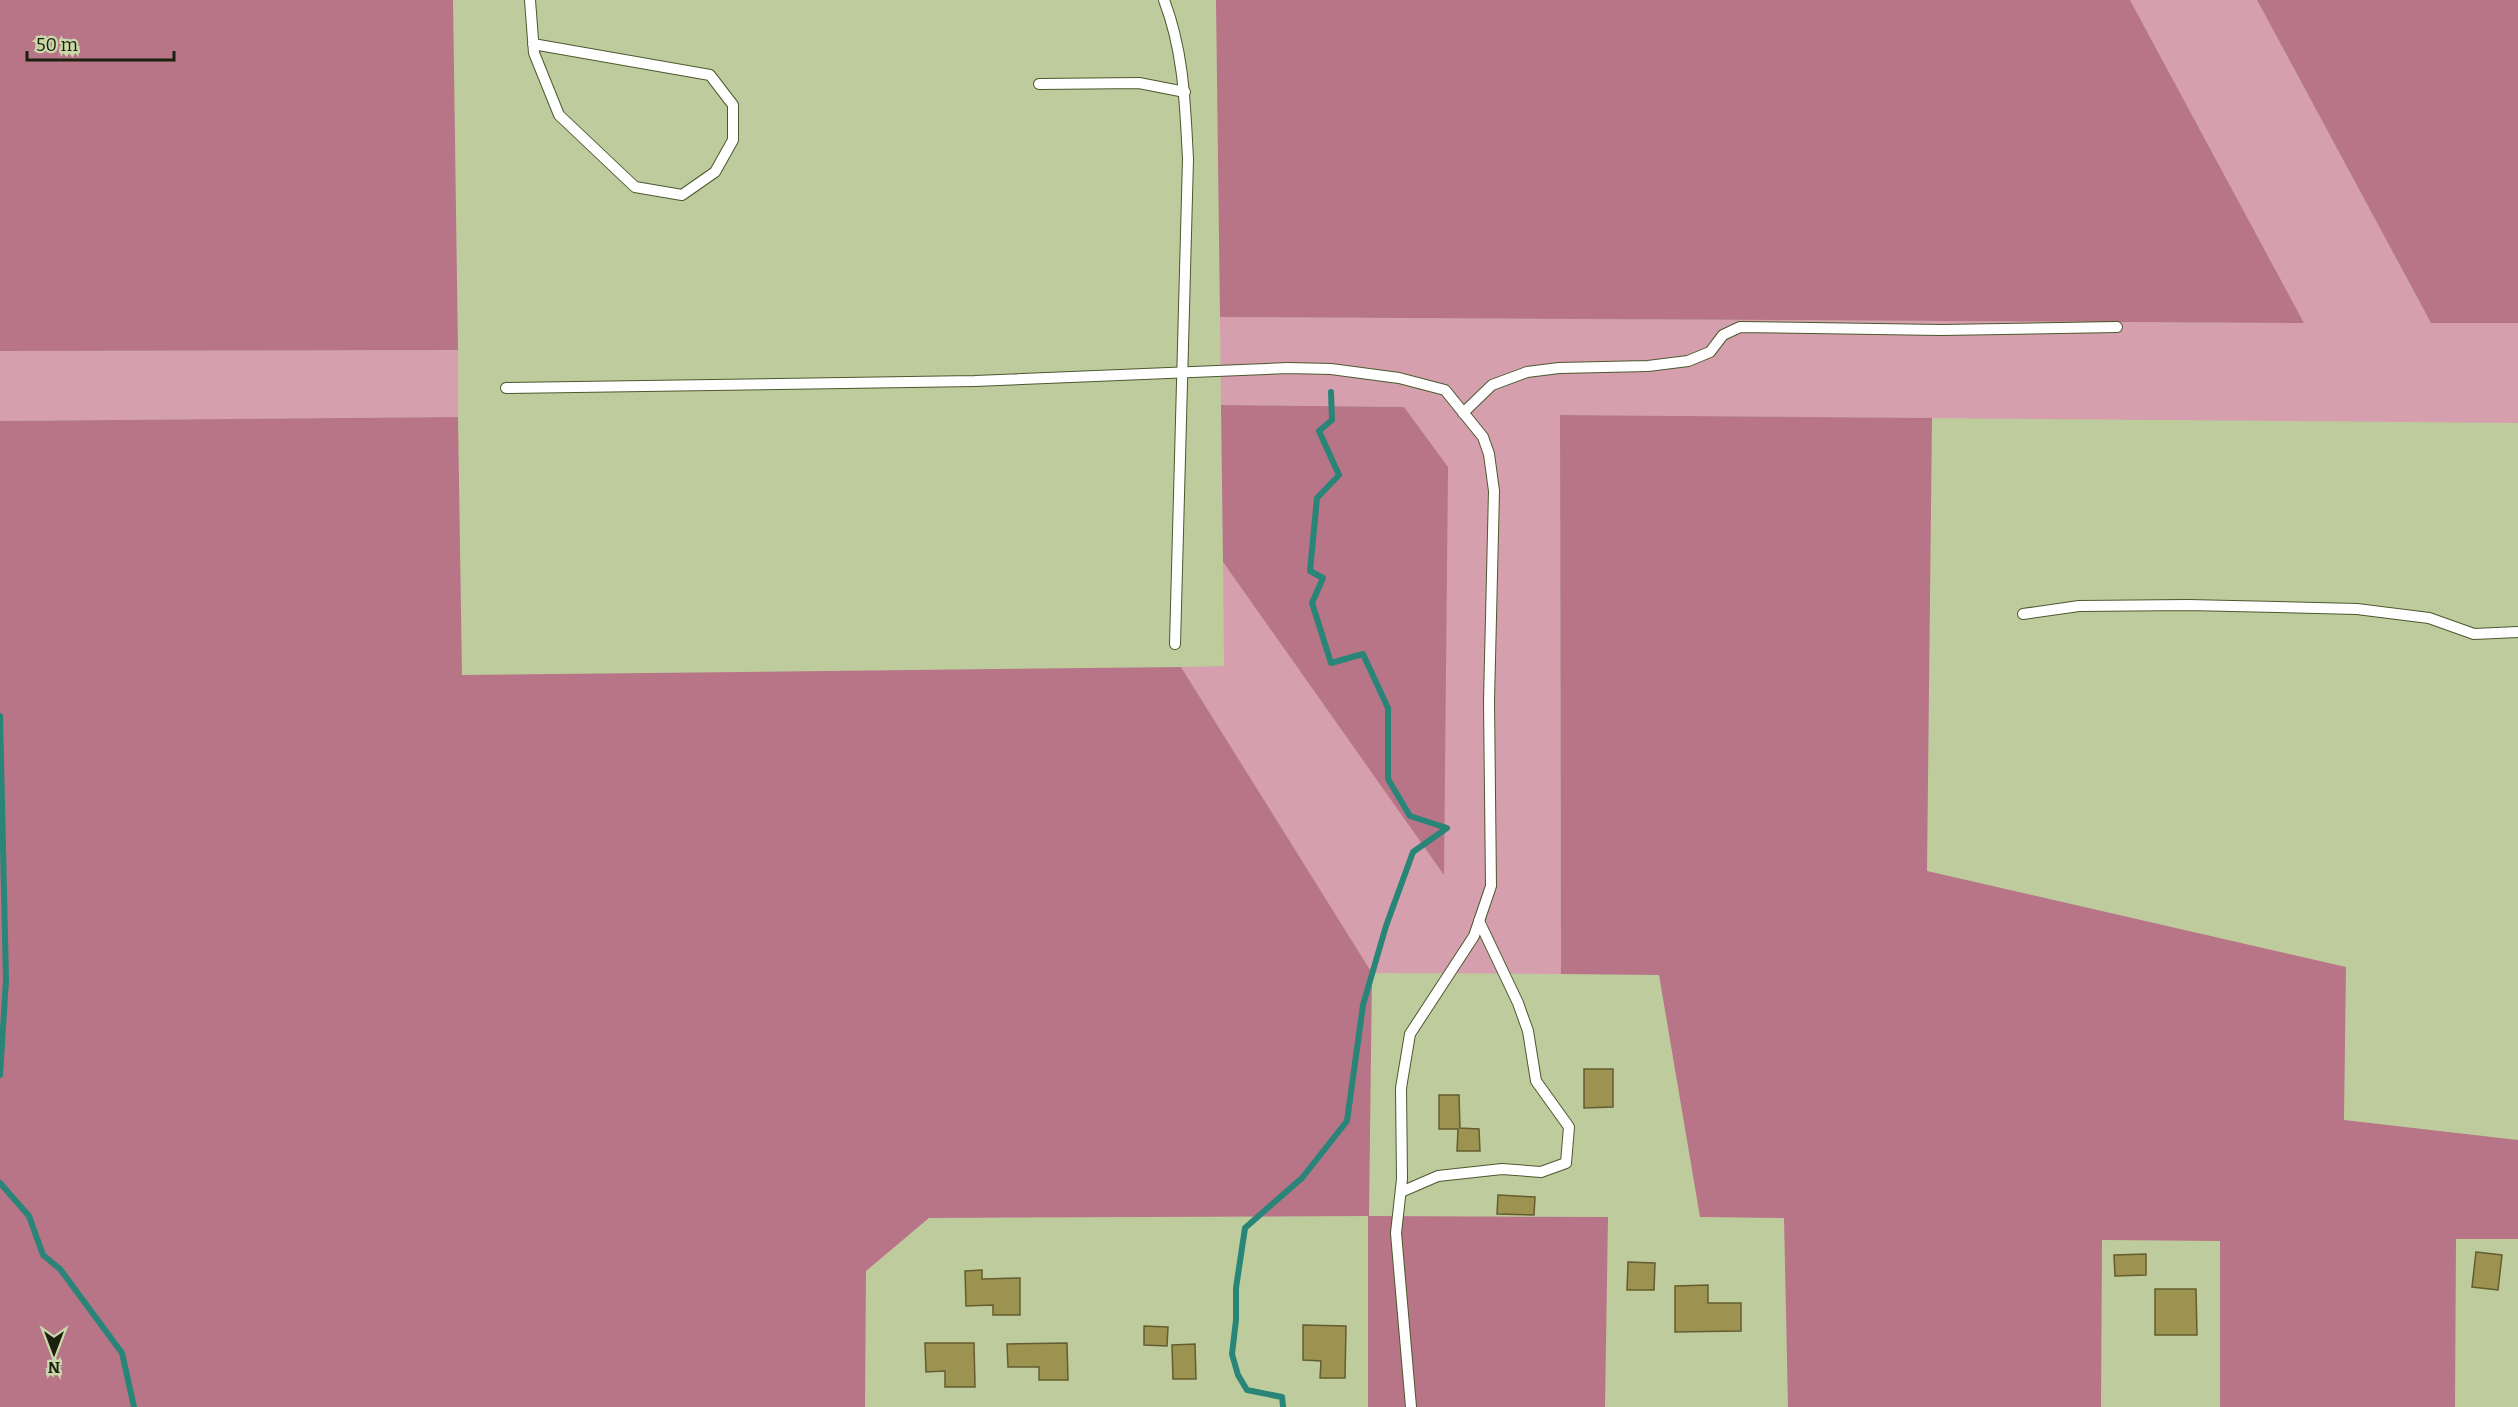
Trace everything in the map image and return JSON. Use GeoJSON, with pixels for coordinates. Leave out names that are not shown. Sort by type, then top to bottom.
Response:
{"type":"FeatureCollection","features":[{"type":"Feature","properties":{"kind":"lane"},"geometry":{"type":"LineString","coordinates":[[530,0],[533,44],[534,52],[559,115],[635,187],[682,195],[715,172],[733,140],[733,105],[710,75],[533,44]]}},
{"type":"Feature","properties":{"kind":"lane"},"geometry":{"type":"LineString","coordinates":[[1164,0],[1175,29],[1185,92],[1188,159],[1175,644]]}},
{"type":"Feature","properties":{"kind":"lane"},"geometry":{"type":"LineString","coordinates":[[1040,84],[1139,83],[1185,92]]}},
{"type":"Feature","properties":{"kind":"lane"},"geometry":{"type":"LineString","coordinates":[[1463,413],[1492,385],[1527,372],[1559,368],[1648,366],[1688,361],[1710,352],[1723,335],[1740,327],[1964,330],[2117,327]]}},
{"type":"Feature","properties":{"kind":"lane"},"geometry":{"type":"LineString","coordinates":[[506,388],[975,381],[1182,374],[1221,370],[1331,369],[1399,378],[1445,390],[1484,437],[1494,490],[1489,701],[1491,886],[1474,936],[1410,1034],[1401,1088],[1401,1192],[1396,1233],[1411,1407]]}},
{"type":"Feature","properties":{"kind":"lane"},"geometry":{"type":"LineString","coordinates":[[2023,614],[2090,606],[2188,605],[2357,609],[2429,618],[2474,634],[2518,632]]}},
{"type":"Feature","properties":{"kind":"lane"},"geometry":{"type":"LineString","coordinates":[[1401,1192],[1438,1176],[1502,1169],[1541,1172],[1566,1163],[1569,1127],[1536,1082],[1528,1032],[1518,1003],[1479,921]]}},
{"type":"Feature","properties":{"kind":"shaded area"},"geometry":{"type":"Polygon","coordinates":[[[0,0],[453,0],[458,350],[0,351],[0,0]]]}},
{"type":"Feature","properties":{"kind":"shaded area"},"geometry":{"type":"Polygon","coordinates":[[[1216,0],[2130,0],[2304,323],[1220,317],[1216,0]]]}},
{"type":"Feature","properties":{"kind":"shaded area"},"geometry":{"type":"Polygon","coordinates":[[[2130,0],[2257,0],[2431,323],[2518,323],[2518,423],[1560,415],[1561,974],[1372,973],[1181,667],[1224,666],[1223,562],[1444,874],[1404,407],[1221,405],[1220,317],[2304,323],[2130,0]]]}},
{"type":"Feature","properties":{"kind":"shaded area"},"geometry":{"type":"Polygon","coordinates":[[[2257,0],[2518,0],[2518,323],[2431,323],[2257,0]]]}},
{"type":"Feature","properties":{"kind":"shaded area"},"geometry":{"type":"Polygon","coordinates":[[[458,350],[458,417],[0,421],[0,351],[458,350]]]}},
{"type":"Feature","properties":{"kind":"shaded area"},"geometry":{"type":"Polygon","coordinates":[[[1221,405],[1404,407],[1448,467],[1444,875],[1223,562],[1221,405]]]}},
{"type":"Feature","properties":{"kind":"shaded area"},"geometry":{"type":"Polygon","coordinates":[[[1560,415],[1932,418],[1927,871],[2346,967],[2344,1120],[2518,1140],[2518,1239],[2456,1239],[2455,1407],[2220,1407],[2220,1241],[2102,1240],[2101,1407],[1788,1407],[1784,1218],[1700,1217],[1659,975],[1561,974],[1560,415]]]}},
{"type":"Feature","properties":{"kind":"shaded area"},"geometry":{"type":"Polygon","coordinates":[[[458,417],[462,675],[1181,667],[1372,973],[1369,1216],[1608,1217],[1605,1407],[1368,1407],[1368,1216],[929,1218],[866,1271],[865,1407],[0,1407],[0,421],[458,417]]]}},
{"type":"Feature","properties":{"kind":"building"},"geometry":{"type":"Polygon","coordinates":[[[1584,1069],[1613,1069],[1613,1107],[1584,1108],[1584,1069]]]}},
{"type":"Feature","properties":{"kind":"building"},"geometry":{"type":"Polygon","coordinates":[[[1439,1095],[1459,1095],[1460,1128],[1479,1129],[1480,1151],[1457,1151],[1458,1129],[1439,1129],[1439,1095]]]}},
{"type":"Feature","properties":{"kind":"building"},"geometry":{"type":"Polygon","coordinates":[[[1498,1195],[1535,1197],[1534,1215],[1497,1214],[1498,1195]]]}},
{"type":"Feature","properties":{"kind":"building"},"geometry":{"type":"Polygon","coordinates":[[[2476,1252],[2502,1255],[2498,1290],[2472,1287],[2476,1252]]]}},
{"type":"Feature","properties":{"kind":"building"},"geometry":{"type":"Polygon","coordinates":[[[2146,1254],[2146,1275],[2115,1276],[2114,1255],[2146,1254]]]}},
{"type":"Feature","properties":{"kind":"building"},"geometry":{"type":"Polygon","coordinates":[[[1628,1262],[1655,1263],[1654,1290],[1627,1290],[1628,1262]]]}},
{"type":"Feature","properties":{"kind":"building"},"geometry":{"type":"Polygon","coordinates":[[[982,1270],[982,1279],[1020,1278],[1020,1315],[993,1315],[993,1305],[966,1306],[965,1271],[982,1270]]]}},
{"type":"Feature","properties":{"kind":"building"},"geometry":{"type":"Polygon","coordinates":[[[1708,1285],[1708,1303],[1741,1303],[1741,1331],[1675,1332],[1675,1286],[1708,1285]]]}},
{"type":"Feature","properties":{"kind":"building"},"geometry":{"type":"Polygon","coordinates":[[[2155,1289],[2196,1289],[2197,1335],[2155,1335],[2155,1289]]]}},
{"type":"Feature","properties":{"kind":"building"},"geometry":{"type":"Polygon","coordinates":[[[1303,1325],[1346,1326],[1345,1378],[1320,1378],[1321,1361],[1303,1360],[1303,1325]]]}},
{"type":"Feature","properties":{"kind":"building"},"geometry":{"type":"Polygon","coordinates":[[[1144,1326],[1168,1327],[1167,1346],[1144,1345],[1144,1326]]]}},
{"type":"Feature","properties":{"kind":"building"},"geometry":{"type":"Polygon","coordinates":[[[925,1343],[974,1343],[975,1387],[945,1387],[945,1371],[926,1372],[925,1343]]]}},
{"type":"Feature","properties":{"kind":"building"},"geometry":{"type":"Polygon","coordinates":[[[1067,1343],[1068,1380],[1039,1380],[1039,1367],[1008,1367],[1007,1344],[1067,1343]]]}},
{"type":"Feature","properties":{"kind":"building"},"geometry":{"type":"Polygon","coordinates":[[[1195,1344],[1196,1379],[1173,1379],[1172,1345],[1195,1344]]]}},
{"type":"Feature","properties":{"kind":"waterway"},"geometry":{"type":"LineString","coordinates":[[1283,1406],[1282,1397],[1247,1390],[1238,1375],[1232,1354],[1236,1320],[1236,1288],[1245,1228],[1302,1178],[1347,1121],[1363,1005],[1386,926],[1413,852],[1447,828],[1410,816],[1388,779],[1388,708],[1363,654],[1331,663],[1312,603],[1323,578],[1310,571],[1317,498],[1339,475],[1319,431],[1332,420],[1331,392]]}},
{"type":"Feature","properties":{"kind":"waterway"},"geometry":{"type":"LineString","coordinates":[[0,716],[6,980],[0,1075]]}},
{"type":"Feature","properties":{"kind":"waterway"},"geometry":{"type":"LineString","coordinates":[[0,1183],[29,1216],[43,1255],[60,1269],[122,1353],[134,1407]]}}]}
